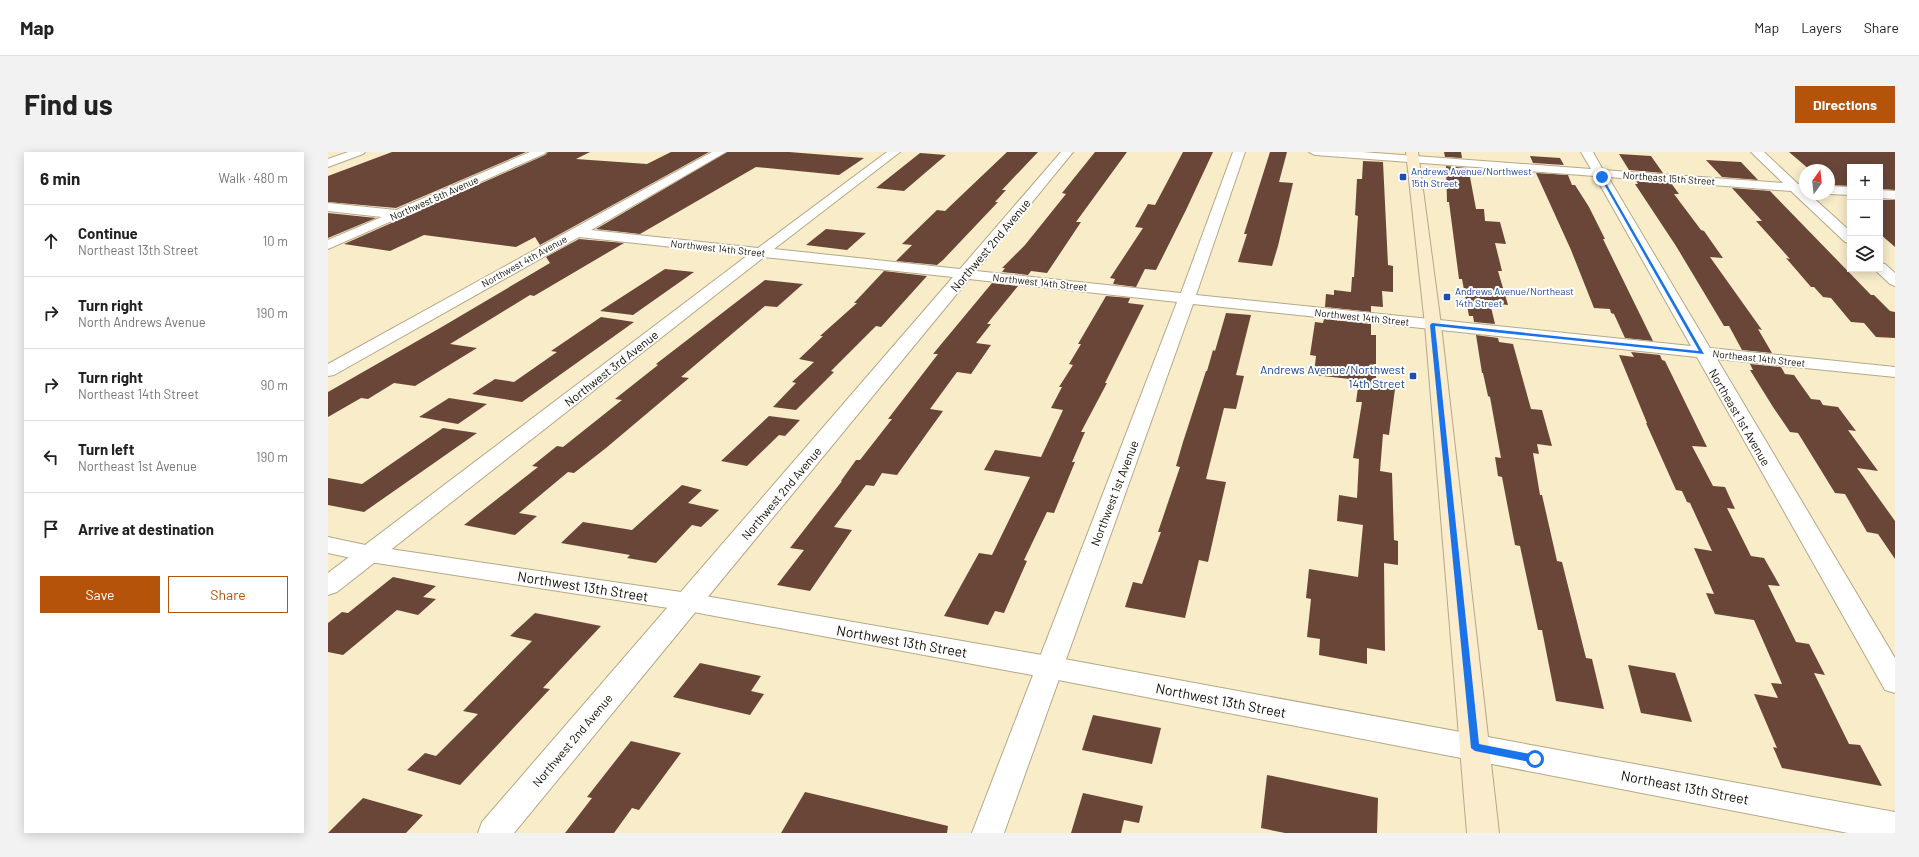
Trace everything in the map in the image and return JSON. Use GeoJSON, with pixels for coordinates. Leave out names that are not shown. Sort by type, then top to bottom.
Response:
{"type":"FeatureCollection","features":[{"type":"Feature","properties":{"kind":"main road"},"geometry":{"type":"LineString","coordinates":[[1412,156],[1432,325],[1483,833]]}},
{"type":"Feature","properties":{"kind":"street"},"geometry":{"type":"LineString","coordinates":[[328,163],[359,152]]}},
{"type":"Feature","properties":{"kind":"street","name":"Northwest 5th Avenue"},"geometry":{"type":"LineString","coordinates":[[328,245],[540,152]]}},
{"type":"Feature","properties":{"kind":"street","name":"Northwest 4th Avenue"},"geometry":{"type":"LineString","coordinates":[[328,371],[720,152]]}},
{"type":"Feature","properties":{"kind":"street","name":"Northwest 3rd Avenue"},"geometry":{"type":"LineString","coordinates":[[328,586],[760,252],[894,152]]}},
{"type":"Feature","properties":{"kind":"street","name":"Northwest 2nd Avenue"},"geometry":{"type":"LineString","coordinates":[[494,833],[1067,152]]}},
{"type":"Feature","properties":{"kind":"street","name":"Northwest 1st Avenue"},"geometry":{"type":"LineString","coordinates":[[988,833],[1048,667],[1187,298],[1239,152]]}},
{"type":"Feature","properties":{"kind":"street","name":"Northeast 15th Street"},"geometry":{"type":"LineString","coordinates":[[1315,152],[1412,156],[1600,173],[1799,188]]}},
{"type":"Feature","properties":{"kind":"street","name":"Northeast 1st Avenue"},"geometry":{"type":"LineString","coordinates":[[1587,152],[1895,682]]}},
{"type":"Feature","properties":{"kind":"street"},"geometry":{"type":"LineString","coordinates":[[1757,152],[1799,186]]}},
{"type":"Feature","properties":{"kind":"street"},"geometry":{"type":"LineString","coordinates":[[1835,191],[1847,192]]}},
{"type":"Feature","properties":{"kind":"street"},"geometry":{"type":"LineString","coordinates":[[1883,194],[1895,195]]}},
{"type":"Feature","properties":{"kind":"street"},"geometry":{"type":"LineString","coordinates":[[1813,200],[1847,236]]}},
{"type":"Feature","properties":{"kind":"street"},"geometry":{"type":"LineString","coordinates":[[328,207],[398,214]]}},
{"type":"Feature","properties":{"kind":"street","name":"Northwest 14th Street"},"geometry":{"type":"LineString","coordinates":[[575,232],[1432,325]]}},
{"type":"Feature","properties":{"kind":"street"},"geometry":{"type":"LineString","coordinates":[[1883,270],[1895,281]]}},
{"type":"Feature","properties":{"kind":"street","name":"Northeast 14th Street"},"geometry":{"type":"LineString","coordinates":[[1432,325],[1895,372]]}},
{"type":"Feature","properties":{"kind":"street","name":"Northwest 13th Street"},"geometry":{"type":"LineString","coordinates":[[328,545],[370,554],[688,602],[1048,667],[1475,748]]}},
{"type":"Feature","properties":{"kind":"street","name":"Northeast 13th Street"},"geometry":{"type":"LineString","coordinates":[[1475,748],[1895,827]]}},
{"type":"Feature","properties":{"kind":"building"},"geometry":{"type":"Polygon","coordinates":[[[392,152],[526,152],[396,208],[328,202],[328,176],[392,152]]]}},
{"type":"Feature","properties":{"kind":"building"},"geometry":{"type":"Polygon","coordinates":[[[548,152],[590,152],[576,159],[647,164],[671,152],[709,152],[540,245],[535,237],[516,247],[424,235],[390,251],[344,244],[545,155],[548,152]]]}},
{"type":"Feature","properties":{"kind":"building"},"geometry":{"type":"Polygon","coordinates":[[[727,152],[789,152],[864,158],[839,175],[756,167],[640,234],[596,229],[727,152]]]}},
{"type":"Feature","properties":{"kind":"building"},"geometry":{"type":"Polygon","coordinates":[[[1007,152],[1038,152],[1002,190],[1006,190],[995,202],[998,202],[943,260],[937,265],[896,261],[912,245],[902,244],[937,210],[945,211],[1007,152]]]}},
{"type":"Feature","properties":{"kind":"building"},"geometry":{"type":"Polygon","coordinates":[[[1095,152],[1127,152],[1076,222],[1081,222],[1047,273],[1031,271],[1028,275],[1002,272],[1005,268],[1002,268],[1025,245],[1066,194],[1062,193],[1095,152]]]}},
{"type":"Feature","properties":{"kind":"building"},"geometry":{"type":"Polygon","coordinates":[[[1183,152],[1213,152],[1156,270],[1145,269],[1136,287],[1113,284],[1115,279],[1110,278],[1143,228],[1135,227],[1148,204],[1155,205],[1183,152]]]}},
{"type":"Feature","properties":{"kind":"building"},"geometry":{"type":"Polygon","coordinates":[[[1270,152],[1287,152],[1279,182],[1293,183],[1278,246],[1272,266],[1238,262],[1247,234],[1244,234],[1270,152]]]}},
{"type":"Feature","properties":{"kind":"building"},"geometry":{"type":"Polygon","coordinates":[[[1444,152],[1461,152],[1462,158],[1445,157],[1444,152]]]}},
{"type":"Feature","properties":{"kind":"building"},"geometry":{"type":"Polygon","coordinates":[[[1789,152],[1895,152],[1895,190],[1883,189],[1883,164],[1847,164],[1847,186],[1835,185],[1835,164],[1803,164],[1789,152]]]}},
{"type":"Feature","properties":{"kind":"building"},"geometry":{"type":"Polygon","coordinates":[[[920,153],[946,155],[904,191],[876,188],[920,153]]]}},
{"type":"Feature","properties":{"kind":"building"},"geometry":{"type":"Polygon","coordinates":[[[1619,154],[1651,156],[1663,173],[1629,170],[1619,154]]]}},
{"type":"Feature","properties":{"kind":"building"},"geometry":{"type":"Polygon","coordinates":[[[1530,156],[1560,158],[1564,165],[1533,163],[1530,156]]]}},
{"type":"Feature","properties":{"kind":"building"},"geometry":{"type":"Polygon","coordinates":[[[1706,160],[1741,162],[1758,180],[1722,177],[1706,160]]]}},
{"type":"Feature","properties":{"kind":"building"},"geometry":{"type":"Polygon","coordinates":[[[1363,161],[1383,162],[1388,265],[1393,266],[1393,292],[1382,291],[1383,307],[1371,306],[1371,312],[1325,307],[1326,294],[1334,295],[1334,290],[1351,292],[1352,277],[1354,277],[1358,216],[1355,215],[1357,179],[1362,179],[1363,161]]]}},
{"type":"Feature","properties":{"kind":"building"},"geometry":{"type":"Polygon","coordinates":[[[1446,166],[1466,168],[1467,177],[1470,177],[1476,209],[1484,209],[1485,221],[1500,222],[1506,244],[1495,243],[1502,271],[1498,271],[1508,305],[1490,303],[1495,324],[1474,322],[1473,316],[1469,316],[1462,279],[1459,279],[1449,202],[1447,202],[1446,166]]]}},
{"type":"Feature","properties":{"kind":"building"},"geometry":{"type":"Polygon","coordinates":[[[1536,173],[1568,175],[1572,185],[1575,185],[1589,207],[1605,239],[1603,239],[1653,341],[1625,338],[1614,314],[1611,313],[1610,309],[1594,308],[1571,250],[1536,173]]]}},
{"type":"Feature","properties":{"kind":"building"},"geometry":{"type":"Polygon","coordinates":[[[1636,181],[1671,183],[1679,194],[1674,194],[1701,230],[1704,231],[1723,258],[1710,257],[1762,330],[1758,329],[1772,353],[1742,350],[1729,326],[1724,326],[1676,246],[1635,184],[1638,184],[1636,181]]]}},
{"type":"Feature","properties":{"kind":"building"},"geometry":{"type":"Polygon","coordinates":[[[1732,188],[1770,191],[1847,272],[1890,311],[1895,312],[1895,338],[1876,337],[1864,323],[1851,322],[1831,298],[1823,297],[1814,287],[1811,287],[1786,258],[1790,259],[1756,221],[1762,221],[1732,188]]]}},
{"type":"Feature","properties":{"kind":"building"},"geometry":{"type":"Polygon","coordinates":[[[1883,200],[1895,200],[1895,247],[1883,237],[1883,200]]]}},
{"type":"Feature","properties":{"kind":"building"},"geometry":{"type":"Polygon","coordinates":[[[328,213],[376,218],[328,238],[328,213]]]}},
{"type":"Feature","properties":{"kind":"building"},"geometry":{"type":"Polygon","coordinates":[[[826,229],[866,233],[847,250],[806,245],[826,229]]]}},
{"type":"Feature","properties":{"kind":"building"},"geometry":{"type":"Polygon","coordinates":[[[579,239],[624,243],[534,296],[530,295],[450,344],[477,348],[415,386],[394,383],[368,399],[361,398],[328,417],[328,392],[550,263],[546,257],[579,239]]]}},
{"type":"Feature","properties":{"kind":"building"},"geometry":{"type":"Polygon","coordinates":[[[665,269],[694,272],[633,315],[600,311],[665,269]]]}},
{"type":"Feature","properties":{"kind":"building"},"geometry":{"type":"Polygon","coordinates":[[[884,271],[927,276],[881,327],[876,326],[831,371],[834,372],[796,410],[773,407],[796,383],[792,382],[814,362],[799,359],[823,336],[820,336],[857,303],[854,303],[884,271]]]}},
{"type":"Feature","properties":{"kind":"building"},"geometry":{"type":"Polygon","coordinates":[[[765,280],[803,284],[777,307],[765,306],[681,377],[689,378],[606,448],[574,473],[568,472],[519,513],[537,516],[515,535],[464,525],[538,467],[532,466],[557,446],[563,447],[622,400],[615,399],[658,365],[656,364],[765,280]]]}},
{"type":"Feature","properties":{"kind":"building"},"geometry":{"type":"Polygon","coordinates":[[[992,283],[1018,286],[987,324],[991,324],[976,343],[991,345],[971,374],[957,372],[930,409],[943,411],[897,475],[882,473],[874,486],[866,485],[834,527],[852,530],[810,591],[777,585],[804,550],[790,548],[842,481],[856,460],[860,460],[892,419],[888,419],[938,354],[933,354],[992,283]]]}},
{"type":"Feature","properties":{"kind":"building"},"geometry":{"type":"Polygon","coordinates":[[[1106,296],[1130,298],[1128,303],[1144,305],[1105,383],[1107,383],[1081,432],[1085,432],[1072,462],[1075,462],[1054,513],[1047,512],[1024,560],[1027,561],[1004,613],[995,611],[988,625],[944,616],[979,553],[992,555],[1030,477],[984,470],[995,450],[1041,457],[1063,410],[1051,408],[1062,387],[1059,387],[1073,365],[1069,364],[1081,344],[1078,344],[1106,296]]]}},
{"type":"Feature","properties":{"kind":"building"},"geometry":{"type":"Polygon","coordinates":[[[1226,313],[1251,315],[1236,375],[1244,376],[1236,409],[1224,408],[1206,479],[1226,482],[1208,562],[1199,560],[1185,618],[1125,607],[1133,582],[1142,584],[1161,532],[1158,532],[1180,467],[1176,466],[1183,442],[1213,350],[1215,351],[1226,313]]]}},
{"type":"Feature","properties":{"kind":"building"},"geometry":{"type":"Polygon","coordinates":[[[601,317],[634,322],[522,402],[472,394],[495,379],[514,382],[557,352],[551,351],[601,317]]]}},
{"type":"Feature","properties":{"kind":"building"},"geometry":{"type":"Polygon","coordinates":[[[1324,319],[1371,324],[1371,335],[1376,335],[1376,386],[1395,389],[1389,435],[1383,434],[1380,471],[1392,473],[1394,540],[1398,541],[1398,565],[1384,563],[1385,651],[1367,648],[1367,664],[1319,655],[1320,639],[1307,637],[1311,599],[1306,598],[1309,569],[1358,577],[1363,525],[1337,521],[1339,495],[1357,498],[1359,459],[1353,458],[1362,402],[1356,402],[1359,380],[1314,375],[1316,356],[1310,355],[1315,322],[1323,323],[1324,319]]]}},
{"type":"Feature","properties":{"kind":"building"},"geometry":{"type":"Polygon","coordinates":[[[1476,335],[1498,338],[1499,342],[1513,344],[1531,409],[1542,410],[1552,446],[1537,444],[1539,454],[1533,453],[1540,495],[1542,495],[1557,561],[1562,562],[1586,658],[1592,659],[1604,709],[1556,701],[1542,630],[1538,630],[1520,546],[1515,545],[1502,477],[1498,476],[1495,457],[1501,458],[1490,397],[1488,396],[1482,373],[1476,335]]]}},
{"type":"Feature","properties":{"kind":"building"},"geometry":{"type":"Polygon","coordinates":[[[1631,352],[1660,355],[1662,360],[1665,361],[1707,447],[1692,446],[1713,486],[1725,487],[1735,509],[1727,508],[1751,556],[1764,558],[1780,586],[1768,585],[1796,642],[1809,644],[1825,675],[1814,673],[1849,744],[1860,745],[1882,786],[1782,768],[1773,747],[1777,748],[1754,694],[1778,698],[1771,683],[1782,684],[1754,620],[1715,614],[1706,593],[1714,594],[1694,548],[1712,551],[1690,503],[1687,502],[1682,491],[1676,490],[1646,423],[1619,355],[1634,357],[1631,352]]]}},
{"type":"Feature","properties":{"kind":"building"},"geometry":{"type":"Polygon","coordinates":[[[1750,364],[1781,367],[1785,374],[1794,375],[1811,399],[1820,400],[1823,405],[1838,407],[1856,431],[1848,430],[1878,471],[1857,468],[1895,521],[1895,559],[1878,534],[1867,532],[1845,494],[1835,493],[1798,433],[1790,432],[1773,407],[1750,370],[1753,370],[1750,364]]]}},
{"type":"Feature","properties":{"kind":"building"},"geometry":{"type":"Polygon","coordinates":[[[449,398],[487,404],[458,424],[419,417],[449,398]]]}},
{"type":"Feature","properties":{"kind":"building"},"geometry":{"type":"Polygon","coordinates":[[[769,416],[800,420],[785,436],[779,435],[747,466],[721,461],[769,416]]]}},
{"type":"Feature","properties":{"kind":"building"},"geometry":{"type":"Polygon","coordinates":[[[443,428],[477,433],[364,512],[328,505],[328,478],[362,484],[443,428]]]}},
{"type":"Feature","properties":{"kind":"building"},"geometry":{"type":"Polygon","coordinates":[[[682,485],[702,490],[688,503],[719,510],[701,527],[692,525],[656,563],[627,558],[630,555],[561,543],[583,522],[632,530],[682,485]]]}},
{"type":"Feature","properties":{"kind":"building"},"geometry":{"type":"Polygon","coordinates":[[[393,577],[436,586],[423,597],[436,599],[418,615],[397,610],[343,655],[328,652],[328,623],[342,612],[348,613],[393,577]]]}},
{"type":"Feature","properties":{"kind":"building"},"geometry":{"type":"Polygon","coordinates":[[[535,613],[601,626],[543,688],[550,689],[460,785],[407,770],[425,753],[436,756],[478,714],[463,711],[532,641],[510,636],[535,613]]]}},
{"type":"Feature","properties":{"kind":"building"},"geometry":{"type":"Polygon","coordinates":[[[700,663],[761,676],[751,691],[764,694],[750,715],[673,697],[700,663]]]}},
{"type":"Feature","properties":{"kind":"building"},"geometry":{"type":"Polygon","coordinates":[[[1628,665],[1675,673],[1692,722],[1641,713],[1628,665]]]}},
{"type":"Feature","properties":{"kind":"building"},"geometry":{"type":"Polygon","coordinates":[[[1093,715],[1161,728],[1152,764],[1082,750],[1093,715]]]}},
{"type":"Feature","properties":{"kind":"building"},"geometry":{"type":"Polygon","coordinates":[[[631,741],[681,753],[639,810],[632,808],[614,833],[565,833],[592,798],[587,797],[631,741]]]}},
{"type":"Feature","properties":{"kind":"building"},"geometry":{"type":"Polygon","coordinates":[[[1267,775],[1378,798],[1377,833],[1285,833],[1261,828],[1267,775]]]}},
{"type":"Feature","properties":{"kind":"building"},"geometry":{"type":"Polygon","coordinates":[[[805,792],[948,826],[947,833],[781,833],[805,792]]]}},
{"type":"Feature","properties":{"kind":"building"},"geometry":{"type":"Polygon","coordinates":[[[1083,793],[1143,806],[1139,823],[1124,820],[1121,833],[1071,833],[1083,793]]]}},
{"type":"Feature","properties":{"kind":"building"},"geometry":{"type":"Polygon","coordinates":[[[363,798],[423,815],[406,833],[328,833],[363,798]]]}},
{"type":"Feature","properties":{"kind":"place","name":"Andrews Avenue/Northwest 15th Street"},"geometry":{"type":"Point","coordinates":[1403,177]}},
{"type":"Feature","properties":{"kind":"place","name":"Andrews Avenue/Northeast 14th Street"},"geometry":{"type":"Point","coordinates":[1447,297]}},
{"type":"Feature","properties":{"kind":"place","name":"Andrews Avenue/Northwest 14th Street"},"geometry":{"type":"Point","coordinates":[1413,376]}},
{"type":"Feature","properties":{"kind":"route"},"geometry":{"type":"LineString","coordinates":[[1535,759],[1475,748],[1432,325],[1702,352],[1602,177]]}}]}
